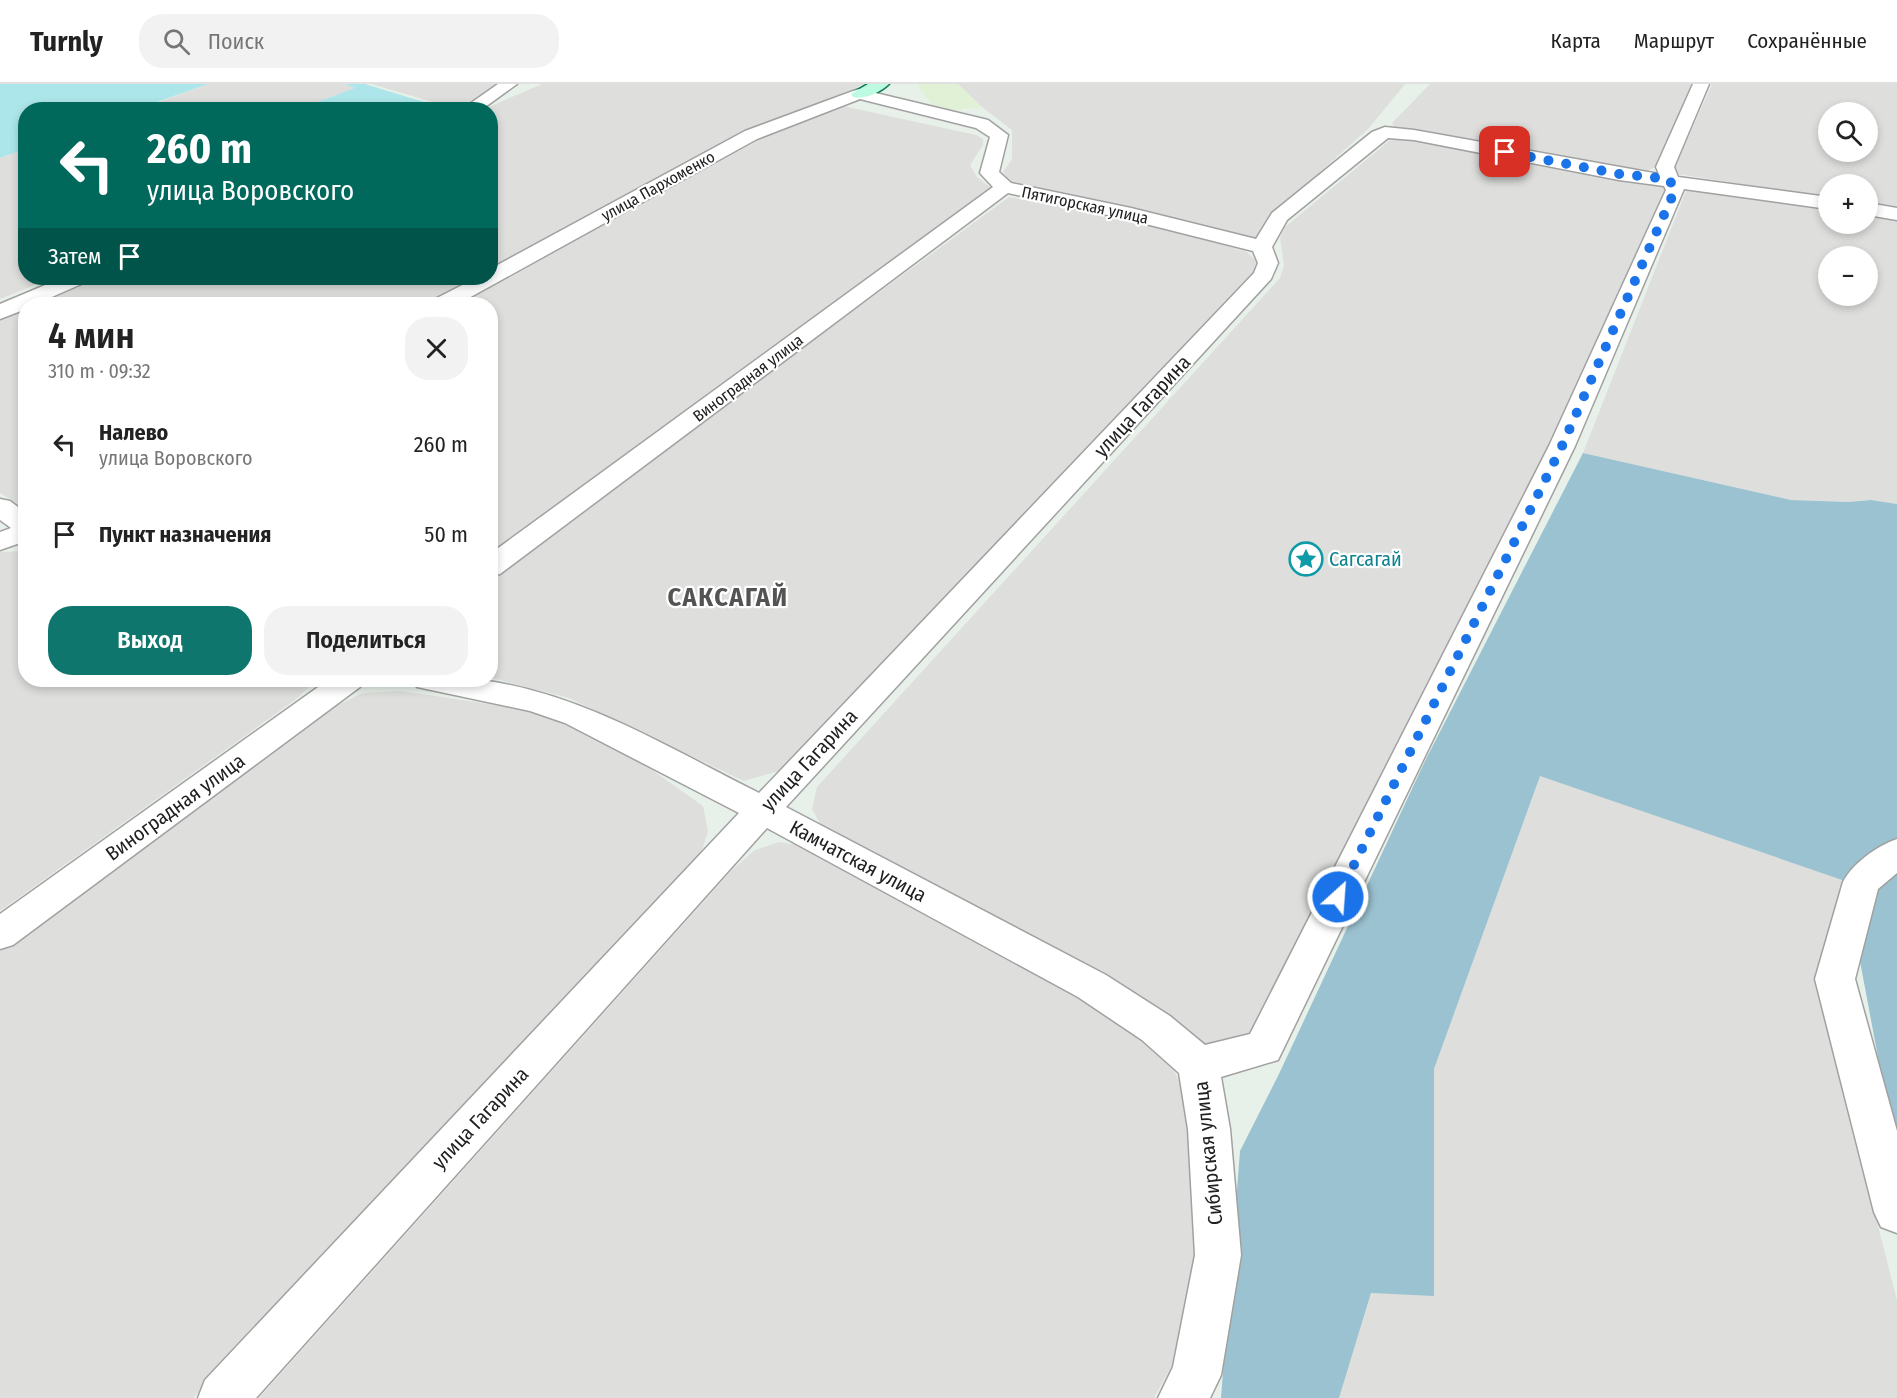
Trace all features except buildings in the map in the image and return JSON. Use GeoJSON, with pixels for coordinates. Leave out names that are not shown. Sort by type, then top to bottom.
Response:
{"type":"FeatureCollection","features":[{"type":"Feature","properties":{"kind":"street"},"geometry":{"type":"LineString","coordinates":[[481,102],[508,84]]}},
{"type":"Feature","properties":{"kind":"street","name":"улица Пархоменко"},"geometry":{"type":"LineString","coordinates":[[498,274],[751,135],[881,84]]}},
{"type":"Feature","properties":{"kind":"street","name":"Сибирская улица"},"geometry":{"type":"LineString","coordinates":[[1183,1398],[1196,1375],[1218,1256],[1209,1130],[1198,1065],[1264,1048],[1562,446],[1675,190],[1665,167],[1701,84]]}},
{"type":"Feature","properties":{"kind":"street","name":"Пятигорская улица"},"geometry":{"type":"LineString","coordinates":[[859,94],[982,124],[999,135],[989,173],[1005,187],[1131,214],[1262,247]]}},
{"type":"Feature","properties":{"kind":"street"},"geometry":{"type":"LineString","coordinates":[[1262,247],[1279,217],[1385,132],[1414,135],[1619,174],[1669,179],[1818,201]]}},
{"type":"Feature","properties":{"kind":"street","name":"Виноградная улица"},"geometry":{"type":"LineString","coordinates":[[498,562],[1005,187]]}},
{"type":"Feature","properties":{"kind":"street"},"geometry":{"type":"LineString","coordinates":[[1878,211],[1897,214]]}},
{"type":"Feature","properties":{"kind":"street","name":"улица Гагарина"},"geometry":{"type":"LineString","coordinates":[[223,1398],[763,810],[1264,274],[1268,263],[1262,247]]}},
{"type":"Feature","properties":{"kind":"street"},"geometry":{"type":"LineString","coordinates":[[35,297],[63,285]]}},
{"type":"Feature","properties":{"kind":"street","name":"улица Пархоменко"},"geometry":{"type":"LineString","coordinates":[[456,297],[478,285]]}},
{"type":"Feature","properties":{"kind":"street"},"geometry":{"type":"LineString","coordinates":[[0,312],[18,304]]}},
{"type":"Feature","properties":{"kind":"street"},"geometry":{"type":"LineString","coordinates":[[0,507],[18,520]]}},
{"type":"Feature","properties":{"kind":"street"},"geometry":{"type":"LineString","coordinates":[[0,542],[18,534]]}},
{"type":"Feature","properties":{"kind":"street","name":"Виноградная улица"},"geometry":{"type":"LineString","coordinates":[[0,934],[339,687]]}},
{"type":"Feature","properties":{"kind":"street","name":"Камчатская улица"},"geometry":{"type":"LineString","coordinates":[[464,687],[535,701],[576,715],[763,810],[1092,986],[1156,1028],[1198,1065]]}},
{"type":"Feature","properties":{"kind":"street"},"geometry":{"type":"LineString","coordinates":[[1897,853],[1861,882],[1835,979],[1897,1212]]}},
{"type":"Feature","properties":{"kind":"shaded area"},"geometry":{"type":"Polygon","coordinates":[[[0,84],[208,84],[157,102],[18,102],[18,152],[0,158],[0,84]]]}},
{"type":"Feature","properties":{"kind":"shaded area"},"geometry":{"type":"Polygon","coordinates":[[[208,84],[345,84],[356,88],[318,102],[159,102],[208,84]]]}},
{"type":"Feature","properties":{"kind":"shaded area"},"geometry":{"type":"Polygon","coordinates":[[[345,84],[365,84],[424,102],[318,102],[355,88],[345,84]]]}},
{"type":"Feature","properties":{"kind":"shaded area"},"geometry":{"type":"Polygon","coordinates":[[[371,84],[500,84],[469,102],[433,102],[371,84]]]}},
{"type":"Feature","properties":{"kind":"shaded area"},"geometry":{"type":"Polygon","coordinates":[[[542,84],[865,84],[740,134],[498,265],[498,103],[542,84]]]}},
{"type":"Feature","properties":{"kind":"shaded area"},"geometry":{"type":"Polygon","coordinates":[[[917,84],[958,84],[982,107],[948,111],[933,107],[917,84]]]}},
{"type":"Feature","properties":{"kind":"shaded area"},"geometry":{"type":"Polygon","coordinates":[[[958,84],[1405,84],[1369,128],[1272,215],[1255,239],[1009,183],[1003,172],[1012,159],[1012,130],[982,107],[958,84]]]}},
{"type":"Feature","properties":{"kind":"shaded area"},"geometry":{"type":"Polygon","coordinates":[[[1430,84],[1691,84],[1656,167],[1646,171],[1630,172],[1406,131],[1395,127],[1392,123],[1430,84]]]}},
{"type":"Feature","properties":{"kind":"shaded area"},"geometry":{"type":"Polygon","coordinates":[[[1712,84],[1897,84],[1897,209],[1878,206],[1878,174],[1818,174],[1818,196],[1678,174],[1675,168],[1712,84]]]}},
{"type":"Feature","properties":{"kind":"shaded area"},"geometry":{"type":"Polygon","coordinates":[[[843,106],[976,135],[983,139],[983,145],[970,165],[977,177],[991,188],[498,554],[498,297],[474,297],[761,139],[843,106]]]}},
{"type":"Feature","properties":{"kind":"shaded area"},"geometry":{"type":"Polygon","coordinates":[[[1405,137],[1659,185],[1666,189],[1551,442],[1261,1026],[1236,1044],[1212,1052],[1110,978],[821,825],[812,809],[817,787],[1280,278],[1284,265],[1280,238],[1285,227],[1389,141],[1405,137]]]}},
{"type":"Feature","properties":{"kind":"shaded area"},"geometry":{"type":"Polygon","coordinates":[[[18,152],[18,285],[35,285],[0,299],[0,158],[18,152]]]}},
{"type":"Feature","properties":{"kind":"shaded area"},"geometry":{"type":"Polygon","coordinates":[[[1700,188],[1818,206],[1818,234],[1878,234],[1878,216],[1897,219],[1897,504],[1871,500],[1848,502],[1791,500],[1583,453],[1686,191],[1700,188]]]}},
{"type":"Feature","properties":{"kind":"shaded area"},"geometry":{"type":"Polygon","coordinates":[[[1009,197],[1126,218],[1247,252],[1256,261],[1255,272],[779,771],[744,781],[569,698],[498,680],[498,572],[1009,197]]]}},
{"type":"Feature","properties":{"kind":"shaded area"},"geometry":{"type":"Polygon","coordinates":[[[73,285],[463,285],[439,297],[44,297],[73,285]]]}},
{"type":"Feature","properties":{"kind":"shaded area"},"geometry":{"type":"Polygon","coordinates":[[[18,308],[18,504],[0,493],[0,316],[18,308]]]}},
{"type":"Feature","properties":{"kind":"shaded area"},"geometry":{"type":"Polygon","coordinates":[[[1583,453],[1791,500],[1848,502],[1871,500],[1897,504],[1897,1130],[1883,1084],[1845,881],[1540,776],[1434,1069],[1434,1296],[1371,1293],[1339,1398],[1221,1398],[1240,1151],[1279,1074],[1425,761],[1583,453]]]}},
{"type":"Feature","properties":{"kind":"shaded area"},"geometry":{"type":"Polygon","coordinates":[[[18,551],[18,687],[309,687],[295,700],[0,911],[0,552],[18,551]]]}},
{"type":"Feature","properties":{"kind":"shaded area"},"geometry":{"type":"Polygon","coordinates":[[[401,691],[496,705],[556,718],[638,760],[703,806],[708,831],[700,857],[193,1398],[0,1398],[0,950],[330,709],[362,693],[401,691]]]}},
{"type":"Feature","properties":{"kind":"shaded area"},"geometry":{"type":"Polygon","coordinates":[[[1540,775],[1845,881],[1822,958],[1824,1016],[1897,1300],[1897,1398],[1339,1398],[1371,1293],[1434,1295],[1434,1069],[1540,775]]]}},
{"type":"Feature","properties":{"kind":"shaded area"},"geometry":{"type":"Polygon","coordinates":[[[779,842],[811,847],[1080,994],[1133,1028],[1173,1067],[1193,1118],[1196,1247],[1177,1356],[1154,1398],[259,1398],[733,869],[755,850],[779,842]]]}},
{"type":"Feature","properties":{"kind":"place","name":"Сагсагай"},"geometry":{"type":"Point","coordinates":[1306,559]}},
{"type":"Feature","properties":{"kind":"district","name":"САКСАГАЙ"},"geometry":{"type":"Point","coordinates":[728,597]}},
{"type":"Feature","properties":{"kind":"route"},"geometry":{"type":"LineString","coordinates":[[1338,897],[1562,446],[1675,190],[1669,179],[1619,174],[1505,152]]}}]}
